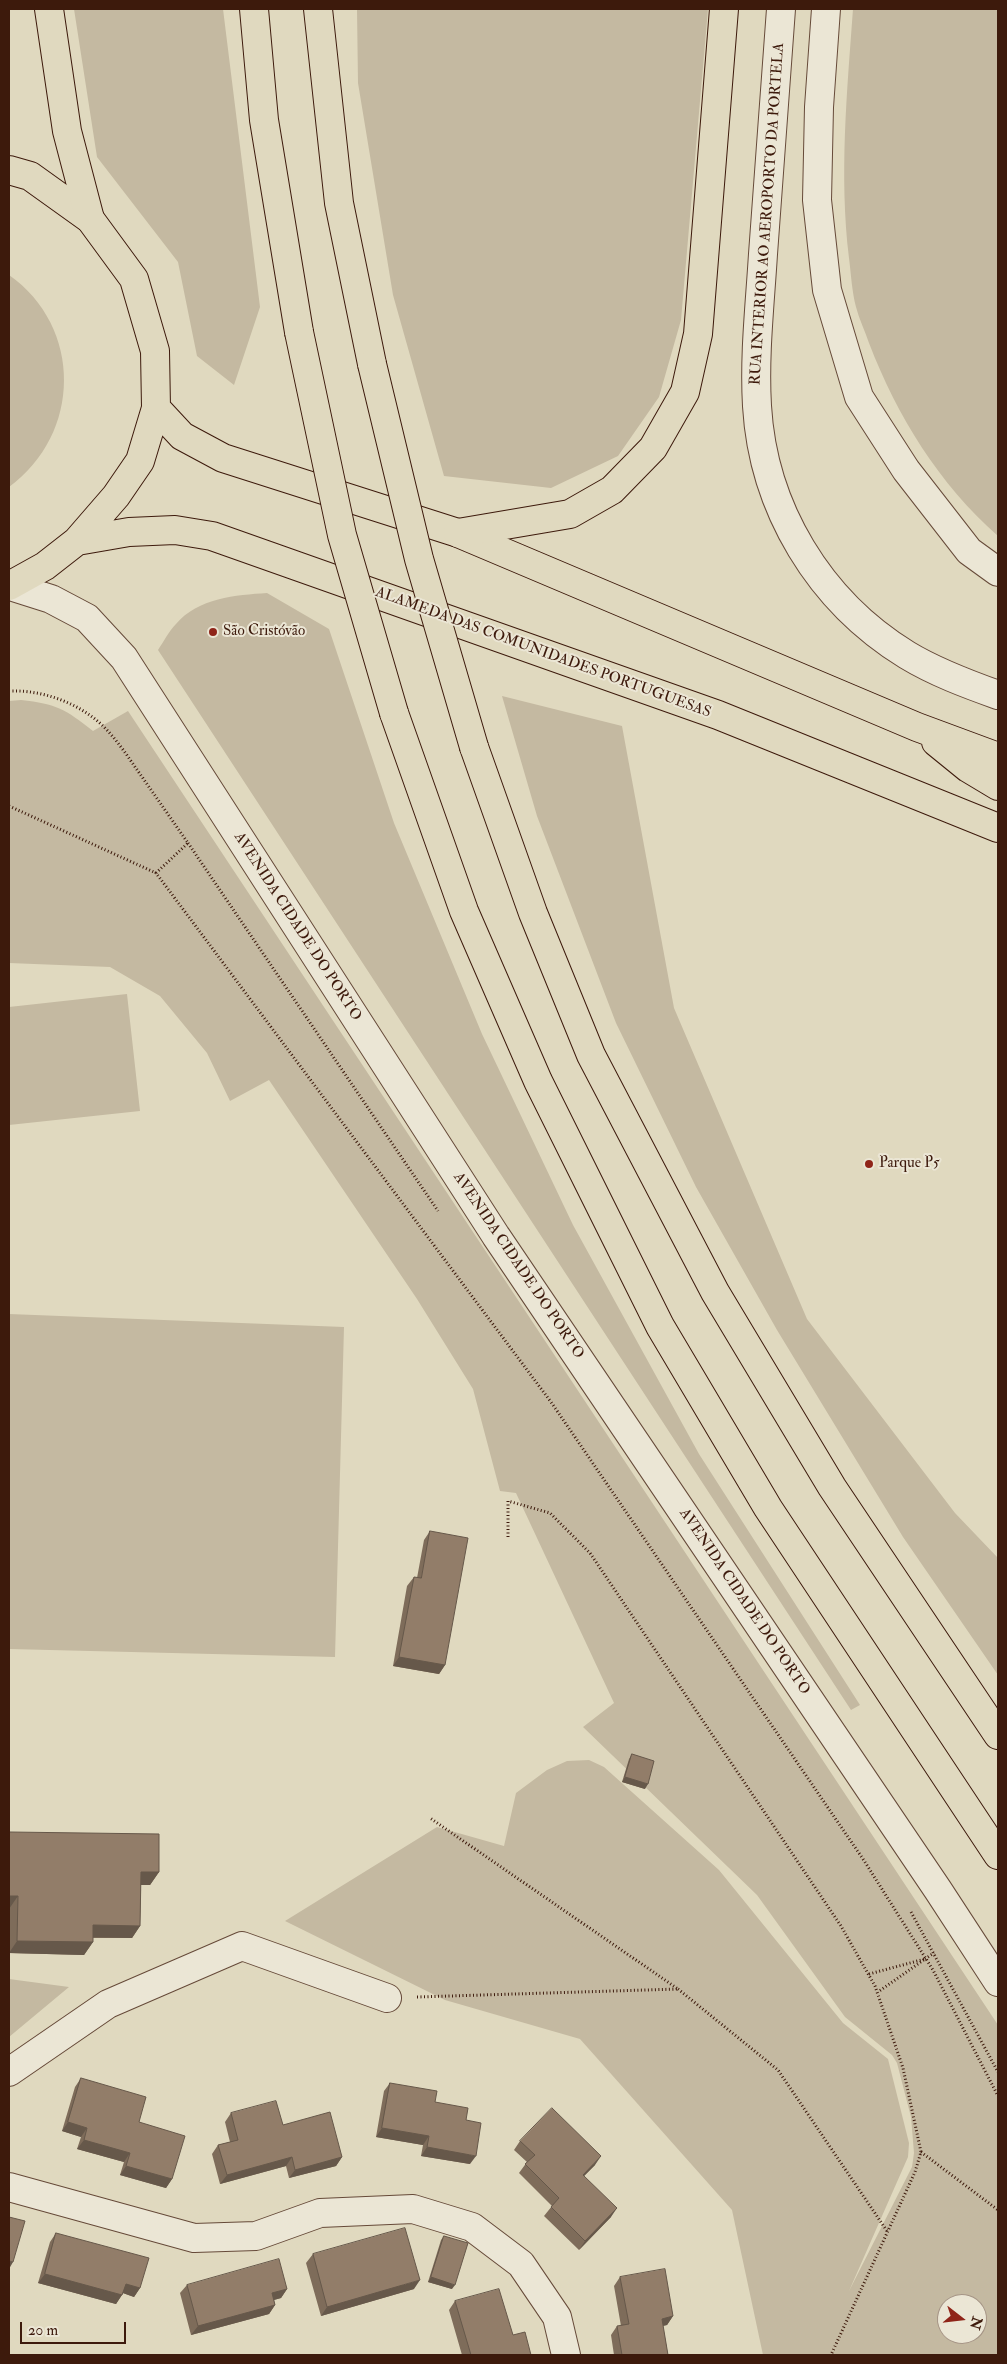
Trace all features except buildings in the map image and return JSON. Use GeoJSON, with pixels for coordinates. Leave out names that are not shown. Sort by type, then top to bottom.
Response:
{"type":"FeatureCollection","features":[{"type":"Feature","properties":{"kind":"main road"},"geometry":{"type":"LineString","coordinates":[[49,9],[67,131],[90,218]]}},
{"type":"Feature","properties":{"kind":"main road"},"geometry":{"type":"LineString","coordinates":[[254,9],[264,120],[299,332],[342,535],[394,713],[464,911],[534,1072],[660,1326],[768,1508],[998,1855]]}},
{"type":"Feature","properties":{"kind":"main road"},"geometry":{"type":"LineString","coordinates":[[318,9],[339,203],[372,364],[419,559],[474,747],[533,914],[590,1055],[715,1292],[832,1487],[998,1735]]}},
{"type":"Feature","properties":{"kind":"main road"},"geometry":{"type":"LineString","coordinates":[[458,533],[570,514],[612,490],[653,448],[685,392],[698,334],[724,9]]}},
{"type":"Feature","properties":{"kind":"main road"},"geometry":{"type":"LineString","coordinates":[[9,170],[30,176],[90,218],[134,279],[155,351],[156,408],[140,461],[116,496],[78,541],[45,566],[10,586]]}},
{"type":"Feature","properties":{"kind":"main road"},"geometry":{"type":"LineString","coordinates":[[156,408],[182,436],[223,458],[458,533],[917,728],[998,757]]}},
{"type":"Feature","properties":{"kind":"main road","name":"ALAMEDA DAS COMUNIDADES PORTUGUESAS"},"geometry":{"type":"LineString","coordinates":[[78,541],[129,532],[175,530],[212,536],[718,715],[998,828]]}},
{"type":"Feature","properties":{"kind":"main road"},"geometry":{"type":"LineString","coordinates":[[917,728],[968,768],[998,786]]}},
{"type":"Feature","properties":{"kind":"street","name":"RUA INTERIOR AO AEROPORTO DA PORTELA"},"geometry":{"type":"LineString","coordinates":[[781,9],[756,347],[757,407],[766,463],[786,522],[802,552],[832,593],[868,626],[906,654],[947,676],[998,695]]}},
{"type":"Feature","properties":{"kind":"street"},"geometry":{"type":"LineString","coordinates":[[826,9],[819,107],[817,200],[827,290],[859,397],[906,470],[970,551],[998,572]]}},
{"type":"Feature","properties":{"kind":"street","name":"AVENIDA CIDADE DO PORTO"},"geometry":{"type":"LineString","coordinates":[[10,586],[50,599],[87,618],[124,658],[496,1236],[938,1890],[998,1982]]}},
{"type":"Feature","properties":{"kind":"street"},"geometry":{"type":"LineString","coordinates":[[9,2072],[108,2004],[242,1946],[387,1998]]}},
{"type":"Feature","properties":{"kind":"street"},"geometry":{"type":"LineString","coordinates":[[9,2187],[194,2238],[256,2236],[320,2213],[412,2209],[472,2227],[521,2264],[557,2317],[566,2355]]}},
{"type":"Feature","properties":{"kind":"path"},"geometry":{"type":"LineString","coordinates":[[9,691],[25,690],[48,695],[72,704],[92,716],[108,732],[188,844],[156,873]]}},
{"type":"Feature","properties":{"kind":"path"},"geometry":{"type":"LineString","coordinates":[[9,806],[156,873],[551,1402],[857,1851],[925,1959],[998,2096]]}},
{"type":"Feature","properties":{"kind":"path"},"geometry":{"type":"LineString","coordinates":[[508,1537],[508,1502],[550,1512],[590,1553],[836,1918],[878,1992],[903,2068],[921,2152],[915,2172],[831,2355]]}},
{"type":"Feature","properties":{"kind":"path"},"geometry":{"type":"LineString","coordinates":[[430,1818],[678,1989],[778,2070],[887,2232]]}},
{"type":"Feature","properties":{"kind":"path"},"geometry":{"type":"LineString","coordinates":[[878,1992],[934,1953]]}},
{"type":"Feature","properties":{"kind":"path"},"geometry":{"type":"LineString","coordinates":[[869,1974],[925,1959]]}},
{"type":"Feature","properties":{"kind":"path"},"geometry":{"type":"LineString","coordinates":[[387,1998],[678,1989]]}},
{"type":"Feature","properties":{"kind":"path"},"geometry":{"type":"LineString","coordinates":[[921,2152],[998,2210]]}},
{"type":"Feature","properties":{"kind":"shaded area"},"geometry":{"type":"Polygon","coordinates":[[[74,9],[223,9],[260,307],[234,385],[197,356],[178,262],[97,157],[74,9]]]}},
{"type":"Feature","properties":{"kind":"shaded area"},"geometry":{"type":"Polygon","coordinates":[[[357,9],[708,9],[681,320],[659,397],[618,456],[551,488],[444,476],[393,295],[358,83],[357,9]]]}},
{"type":"Feature","properties":{"kind":"shaded area"},"geometry":{"type":"Polygon","coordinates":[[[853,9],[998,9],[998,536],[957,494],[922,447],[893,397],[880,370],[856,307],[846,227],[844,165],[853,9]]]}},
{"type":"Feature","properties":{"kind":"shaded area"},"geometry":{"type":"Polygon","coordinates":[[[9,275],[33,297],[50,323],[61,351],[64,381],[61,410],[50,439],[33,465],[9,487],[9,275]]]}},
{"type":"Feature","properties":{"kind":"shaded area"},"geometry":{"type":"Polygon","coordinates":[[[267,593],[329,629],[394,823],[482,1034],[573,1225],[699,1454],[860,1705],[851,1710],[158,650],[173,627],[195,608],[230,597],[267,593]]]}},
{"type":"Feature","properties":{"kind":"shaded area"},"geometry":{"type":"Polygon","coordinates":[[[502,696],[622,726],[674,1008],[807,1319],[955,1513],[998,1558],[998,1675],[903,1537],[777,1330],[696,1187],[616,1023],[537,816],[502,696]]]}},
{"type":"Feature","properties":{"kind":"shaded area"},"geometry":{"type":"Polygon","coordinates":[[[21,700],[44,703],[75,717],[93,731],[128,711],[998,2025],[998,2355],[763,2355],[732,2210],[580,2039],[445,2000],[285,1921],[437,1827],[504,1846],[516,1793],[547,1770],[567,1761],[589,1760],[604,1767],[719,1870],[843,2023],[888,2059],[909,2143],[908,2157],[849,2291],[912,2167],[914,2153],[911,2117],[897,2063],[892,2055],[845,2017],[757,1895],[583,1727],[614,1703],[516,1493],[500,1491],[473,1389],[417,1299],[269,1080],[230,1101],[207,1053],[160,996],[110,967],[9,963],[9,701],[21,700]]]}},
{"type":"Feature","properties":{"kind":"shaded area"},"geometry":{"type":"Polygon","coordinates":[[[127,994],[140,1111],[9,1125],[9,1007],[127,994]]]}},
{"type":"Feature","properties":{"kind":"shaded area"},"geometry":{"type":"Polygon","coordinates":[[[9,1314],[344,1327],[335,1657],[9,1649],[9,1314]]]}},
{"type":"Feature","properties":{"kind":"shaded area"},"geometry":{"type":"Polygon","coordinates":[[[9,1979],[69,1987],[9,2037],[9,1979]]]}},
{"type":"Feature","properties":{"kind":"place","name":"São Cristóvão"},"geometry":{"type":"Point","coordinates":[213,632]}},
{"type":"Feature","properties":{"kind":"place","name":"Parque P5"},"geometry":{"type":"Point","coordinates":[869,1164]}}]}
